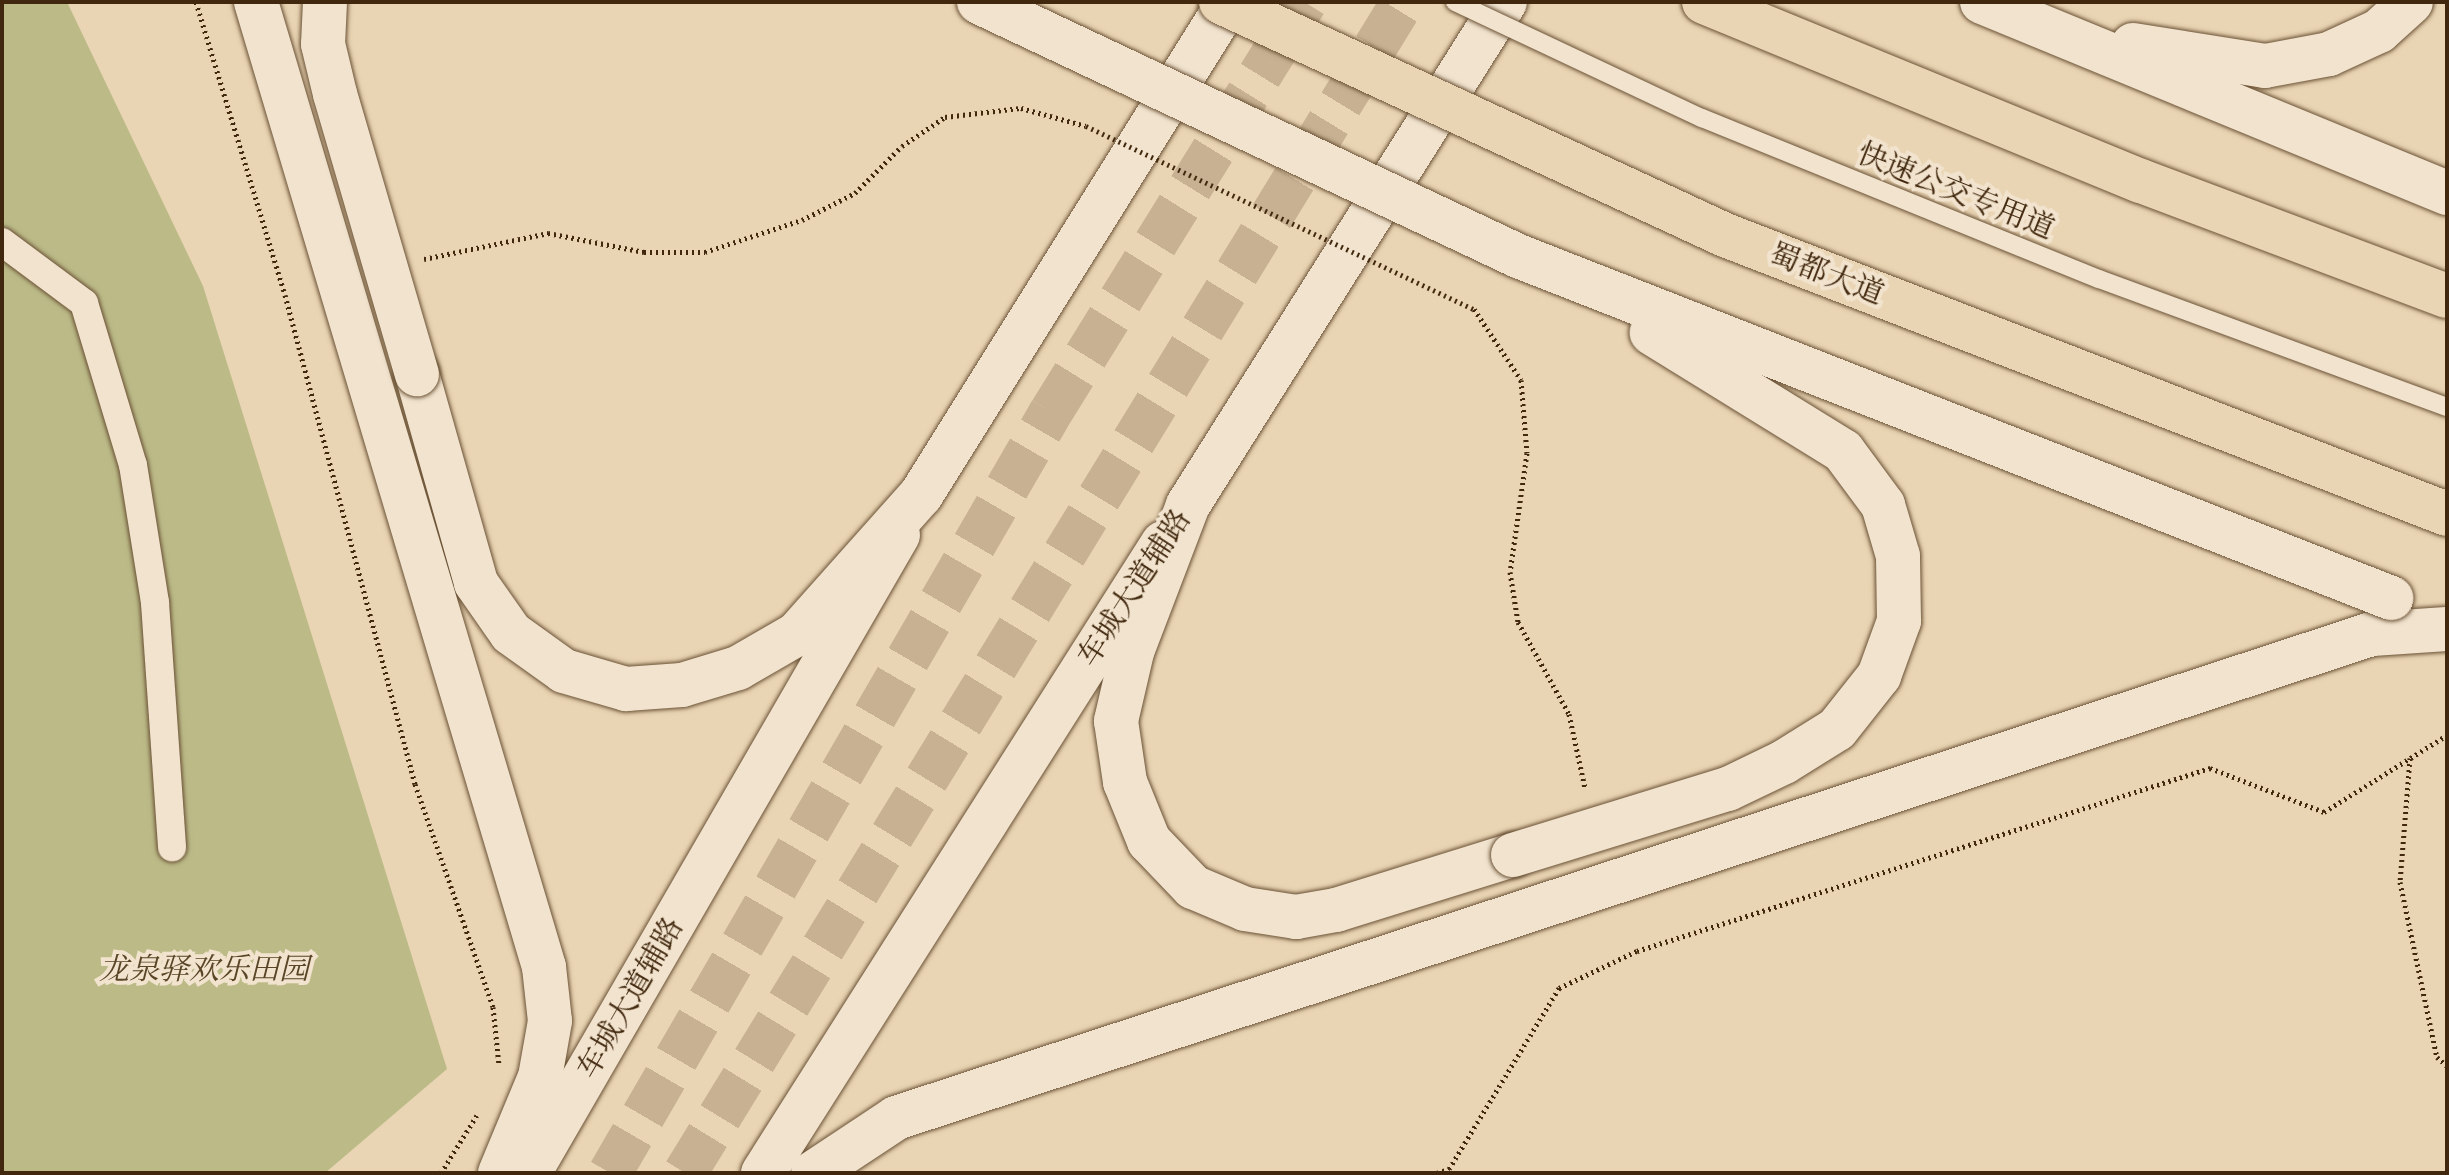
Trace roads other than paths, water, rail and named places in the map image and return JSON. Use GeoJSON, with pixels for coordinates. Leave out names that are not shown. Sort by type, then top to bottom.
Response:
{"type":"FeatureCollection","features":[{"type":"Feature","properties":{"kind":"highway","name":"蜀都大道"},"geometry":{"type":"LineString","coordinates":[[1221,2],[1725,235],[2447,514]]}},
{"type":"Feature","properties":{"kind":"highway"},"geometry":{"type":"LineString","coordinates":[[1704,2],[2141,181],[2447,296]]}},
{"type":"Feature","properties":{"kind":"main road"},"geometry":{"type":"LineString","coordinates":[[256,2],[544,967],[550,1021],[540,1077],[500,1173]]}},
{"type":"Feature","properties":{"kind":"main road"},"geometry":{"type":"LineString","coordinates":[[325,2],[323,44],[335,94],[476,583],[511,633],[564,671],[626,689],[682,685],[738,668],[797,634],[921,495]]}},
{"type":"Feature","properties":{"kind":"main road"},"geometry":{"type":"LineString","coordinates":[[979,2],[1518,256],[2391,598],[2447,616]]}},
{"type":"Feature","properties":{"kind":"main road","name":"车城大道辅路"},"geometry":{"type":"LineString","coordinates":[[529,1173],[921,495],[1229,2]]}},
{"type":"Feature","properties":{"kind":"main road","name":"车城大道辅路"},"geometry":{"type":"LineString","coordinates":[[763,1173],[1505,2]]}},
{"type":"Feature","properties":{"kind":"main road"},"geometry":{"type":"LineString","coordinates":[[1982,2],[2447,193]]}},
{"type":"Feature","properties":{"kind":"main road"},"geometry":{"type":"LineString","coordinates":[[2031,24],[2265,66],[2329,54],[2379,31],[2411,2]]}},
{"type":"Feature","properties":{"kind":"main road"},"geometry":{"type":"LineString","coordinates":[[1188,505],[1132,652],[1116,721],[1125,782],[1149,841],[1193,887],[1245,909],[1296,917],[1513,855],[1728,789],[1784,762],[1837,729],[1879,676],[1899,621],[1898,556],[1883,505],[1843,451],[1764,397],[1518,256]]}},
{"type":"Feature","properties":{"kind":"main road"},"geometry":{"type":"LineString","coordinates":[[813,1173],[896,1118],[2372,634],[2447,629]]}},
{"type":"Feature","properties":{"kind":"street"},"geometry":{"type":"LineString","coordinates":[[2,242],[84,303],[133,465],[155,603],[172,847]]}},
{"type":"Feature","properties":{"kind":"lane","name":"快速公交专用道"},"geometry":{"type":"LineString","coordinates":[[1455,2],[1702,118],[2099,279],[2447,407]]}},
{"type":"Feature","properties":{"kind":"tunnel"},"geometry":{"type":"LineString","coordinates":[[610,1173],[1051,412],[1305,2]]}},
{"type":"Feature","properties":{"kind":"tunnel"},"geometry":{"type":"LineString","coordinates":[[685,1173],[1403,2]]}},
{"type":"Feature","properties":{"kind":"park label","name":"龙泉驿欢乐田园"},"geometry":{"type":"Point","coordinates":[204,969]}}]}
